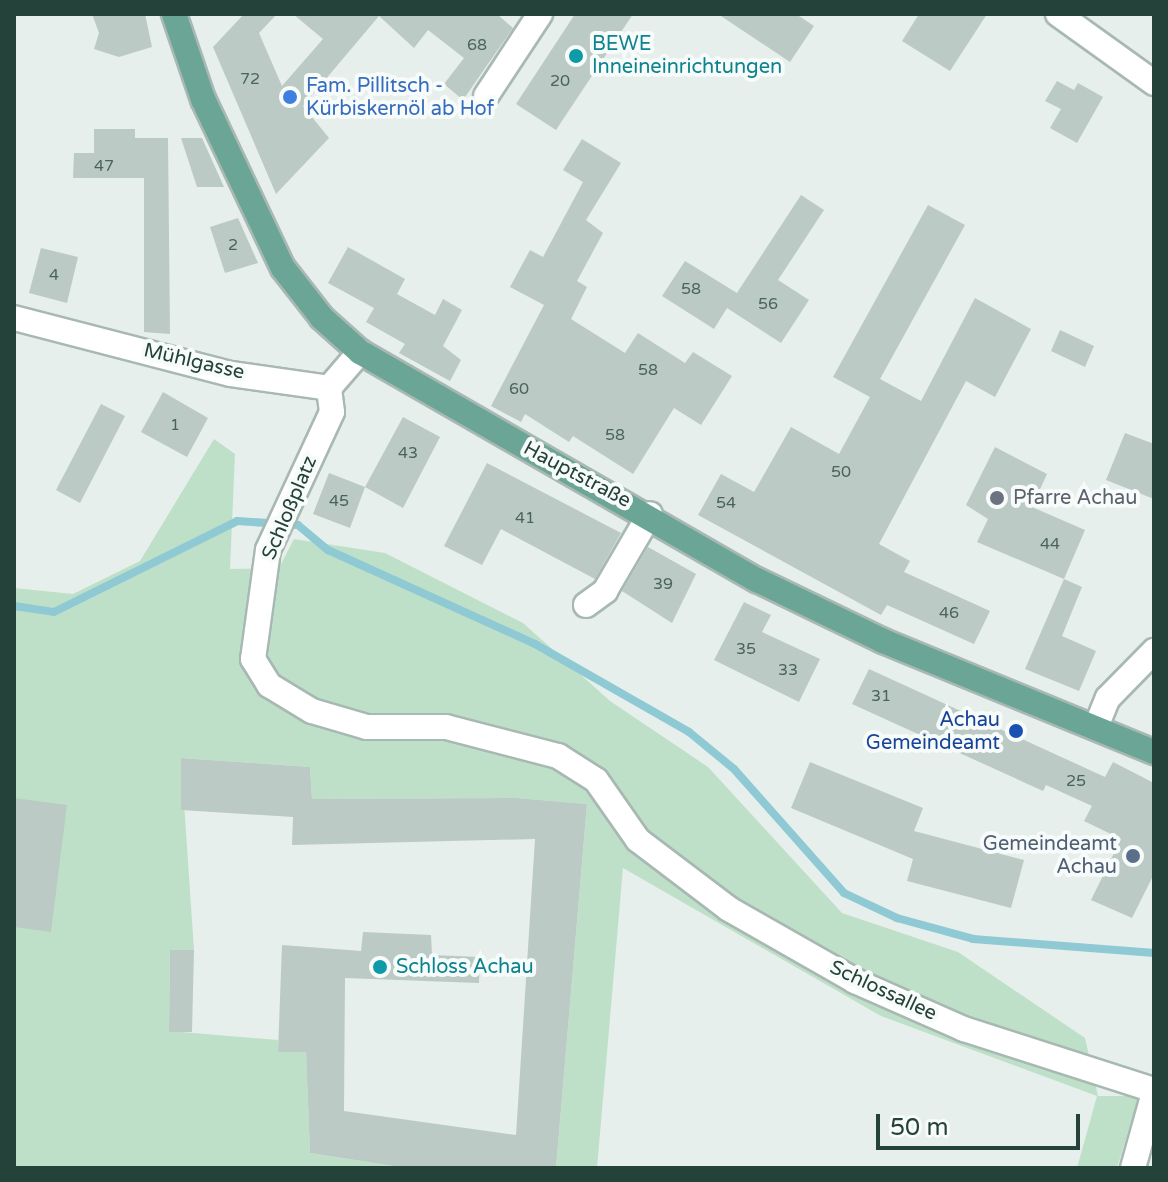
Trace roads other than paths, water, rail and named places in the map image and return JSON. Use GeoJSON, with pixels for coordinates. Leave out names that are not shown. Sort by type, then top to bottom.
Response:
{"type":"FeatureCollection","features":[{"type":"Feature","properties":{"kind":"main road","name":"Hauptstraße"},"geometry":{"type":"LineString","coordinates":[[174,14],[203,99],[283,268],[322,318],[360,352],[650,514],[757,580],[869,634],[1154,752]]}},
{"type":"Feature","properties":{"kind":"street"},"geometry":{"type":"LineString","coordinates":[[486,96],[540,14]]}},
{"type":"Feature","properties":{"kind":"street"},"geometry":{"type":"LineString","coordinates":[[1058,14],[1154,83]]}},
{"type":"Feature","properties":{"kind":"street","name":"Mühlgasse"},"geometry":{"type":"LineString","coordinates":[[14,318],[231,374],[329,388]]}},
{"type":"Feature","properties":{"kind":"street"},"geometry":{"type":"LineString","coordinates":[[329,388],[360,352]]}},
{"type":"Feature","properties":{"kind":"street","name":"Schloßplatz"},"geometry":{"type":"LineString","coordinates":[[329,388],[332,412],[268,550],[253,659],[269,685],[312,711],[367,727],[446,727],[558,756],[596,780],[638,840]]}},
{"type":"Feature","properties":{"kind":"street"},"geometry":{"type":"LineString","coordinates":[[586,605],[605,591],[650,514]]}},
{"type":"Feature","properties":{"kind":"street"},"geometry":{"type":"LineString","coordinates":[[1096,727],[1108,698],[1154,651]]}},
{"type":"Feature","properties":{"kind":"street","name":"Schlossallee"},"geometry":{"type":"LineString","coordinates":[[638,840],[729,909],[855,981],[964,1029],[1154,1092]]}},
{"type":"Feature","properties":{"kind":"street"},"geometry":{"type":"LineString","coordinates":[[1133,1168],[1154,1092]]}},
{"type":"Feature","properties":{"kind":"waterway"},"geometry":{"type":"LineString","coordinates":[[14,606],[54,612],[237,521],[298,525],[328,550],[535,644],[689,732],[734,769],[844,893],[897,918],[973,939],[1154,953]]}},
{"type":"Feature","properties":{"kind":"place","name":"BEWE Inneineinrichtungen"},"geometry":{"type":"Point","coordinates":[576,56]}},
{"type":"Feature","properties":{"kind":"place","name":"Fam. Pillitsch - Kürbiskernöl ab Hof"},"geometry":{"type":"Point","coordinates":[290,97]}},
{"type":"Feature","properties":{"kind":"place","name":"Pfarre Achau"},"geometry":{"type":"Point","coordinates":[997,498]}},
{"type":"Feature","properties":{"kind":"place","name":"Achau Gemeindeamt"},"geometry":{"type":"Point","coordinates":[1016,731]}},
{"type":"Feature","properties":{"kind":"place","name":"Gemeindeamt Achau"},"geometry":{"type":"Point","coordinates":[1133,856]}},
{"type":"Feature","properties":{"kind":"place","name":"Schloss Achau"},"geometry":{"type":"Point","coordinates":[380,967]}}]}
